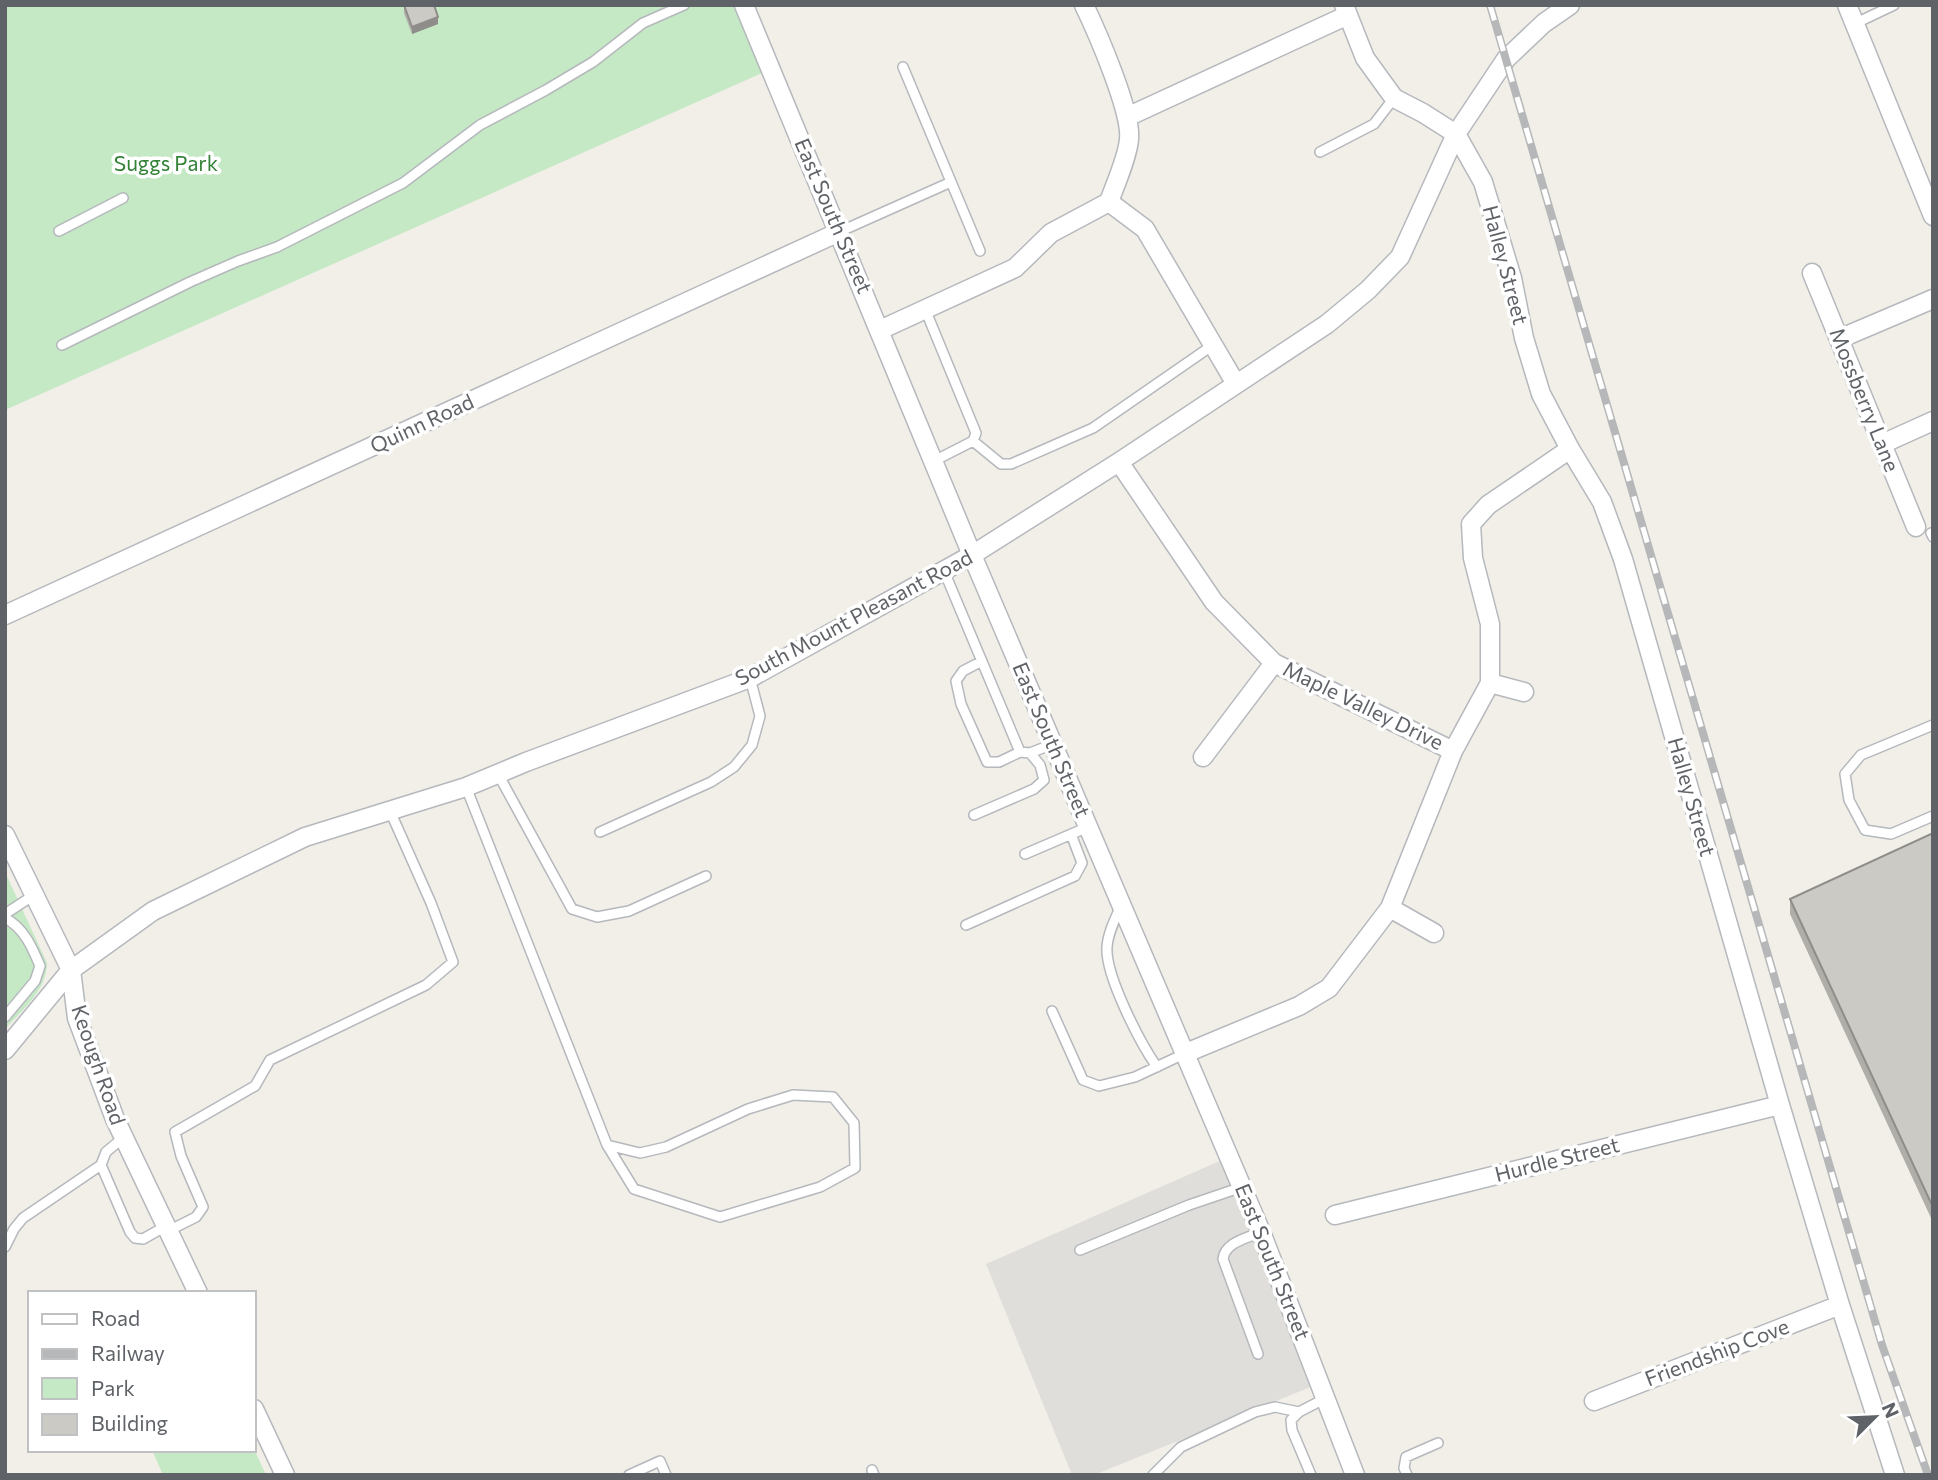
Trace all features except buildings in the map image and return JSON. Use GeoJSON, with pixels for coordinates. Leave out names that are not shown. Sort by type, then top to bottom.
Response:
{"type":"FeatureCollection","features":[{"type":"Feature","properties":{"kind":"street","name":"East South Street"},"geometry":{"type":"LineString","coordinates":[[744,5],[972,555],[1261,1232],[1355,1475]]}},
{"type":"Feature","properties":{"kind":"street"},"geometry":{"type":"LineString","coordinates":[[880,330],[1015,268],[1051,233],[1109,202],[1129,139],[1127,117],[1098,34],[1084,5]]}},
{"type":"Feature","properties":{"kind":"street","name":"South Mount Pleasant Road"},"geometry":{"type":"LineString","coordinates":[[5,1050],[71,970],[153,911],[305,838],[466,787],[750,678],[972,555],[1119,462],[1327,324],[1368,290],[1400,257],[1456,134],[1506,59],[1544,23],[1570,5]]}},
{"type":"Feature","properties":{"kind":"street"},"geometry":{"type":"LineString","coordinates":[[1847,5],[1933,216]]}},
{"type":"Feature","properties":{"kind":"street"},"geometry":{"type":"LineString","coordinates":[[1127,117],[1346,10],[1365,58],[1394,98],[1456,134]]}},
{"type":"Feature","properties":{"kind":"street","name":"Halley Street"},"geometry":{"type":"LineString","coordinates":[[1456,134],[1483,182],[1512,278],[1524,338],[1541,394],[1602,502],[1623,559],[1780,1105],[1895,1475]]}},
{"type":"Feature","properties":{"kind":"street"},"geometry":{"type":"LineString","coordinates":[[1109,202],[1145,229],[1236,384]]}},
{"type":"Feature","properties":{"kind":"street","name":"Quinn Road"},"geometry":{"type":"LineString","coordinates":[[5,615],[839,232]]}},
{"type":"Feature","properties":{"kind":"street","name":"Mossberry Lane"},"geometry":{"type":"LineString","coordinates":[[1812,273],[1882,444],[1927,532]]}},
{"type":"Feature","properties":{"kind":"street"},"geometry":{"type":"LineString","coordinates":[[1839,339],[1933,299]]}},
{"type":"Feature","properties":{"kind":"street"},"geometry":{"type":"LineString","coordinates":[[1882,444],[1933,421]]}},
{"type":"Feature","properties":{"kind":"street"},"geometry":{"type":"LineString","coordinates":[[1186,1053],[1299,1006],[1328,988],[1390,908],[1453,751],[1490,683],[1490,624],[1473,558],[1471,524],[1488,505],[1570,449]]}},
{"type":"Feature","properties":{"kind":"street","name":"Maple Valley Drive"},"geometry":{"type":"LineString","coordinates":[[1119,462],[1214,603],[1274,663],[1453,751]]}},
{"type":"Feature","properties":{"kind":"street"},"geometry":{"type":"LineString","coordinates":[[1203,757],[1274,663]]}},
{"type":"Feature","properties":{"kind":"street"},"geometry":{"type":"LineString","coordinates":[[1490,683],[1524,692]]}},
{"type":"Feature","properties":{"kind":"street","name":"Keough Road"},"geometry":{"type":"LineString","coordinates":[[5,835],[71,970],[77,1018],[124,1137],[197,1291]]}},
{"type":"Feature","properties":{"kind":"street"},"geometry":{"type":"LineString","coordinates":[[1390,908],[1434,933]]}},
{"type":"Feature","properties":{"kind":"street","name":"Hurdle Street"},"geometry":{"type":"LineString","coordinates":[[1335,1215],[1780,1105]]}},
{"type":"Feature","properties":{"kind":"street","name":"Friendship Cove"},"geometry":{"type":"LineString","coordinates":[[1594,1401],[1840,1305]]}},
{"type":"Feature","properties":{"kind":"street"},"geometry":{"type":"LineString","coordinates":[[256,1413],[285,1475]]}},
{"type":"Feature","properties":{"kind":"lane"},"geometry":{"type":"LineString","coordinates":[[62,345],[214,271],[277,247],[403,183],[480,125],[593,62],[643,23],[684,5]]}},
{"type":"Feature","properties":{"kind":"lane"},"geometry":{"type":"LineString","coordinates":[[1854,24],[1894,5]]}},
{"type":"Feature","properties":{"kind":"lane"},"geometry":{"type":"LineString","coordinates":[[902,67],[980,251]]}},
{"type":"Feature","properties":{"kind":"lane"},"geometry":{"type":"LineString","coordinates":[[1320,152],[1374,124],[1394,98]]}},
{"type":"Feature","properties":{"kind":"lane"},"geometry":{"type":"LineString","coordinates":[[839,232],[951,182]]}},
{"type":"Feature","properties":{"kind":"lane"},"geometry":{"type":"LineString","coordinates":[[59,231],[123,198]]}},
{"type":"Feature","properties":{"kind":"lane"},"geometry":{"type":"LineString","coordinates":[[925,309],[975,433],[973,441],[934,461]]}},
{"type":"Feature","properties":{"kind":"lane"},"geometry":{"type":"LineString","coordinates":[[973,441],[1001,464],[1011,464],[1093,428],[1213,345]]}},
{"type":"Feature","properties":{"kind":"lane"},"geometry":{"type":"LineString","coordinates":[[944,571],[1025,752],[1040,765],[1044,780],[1034,789],[974,816]]}},
{"type":"Feature","properties":{"kind":"lane"},"geometry":{"type":"LineString","coordinates":[[982,661],[963,671],[956,681],[961,704],[987,762],[999,762],[1053,744]]}},
{"type":"Feature","properties":{"kind":"lane"},"geometry":{"type":"LineString","coordinates":[[600,832],[711,782],[734,767],[752,745],[760,716],[750,678]]}},
{"type":"Feature","properties":{"kind":"lane"},"geometry":{"type":"LineString","coordinates":[[1933,725],[1861,755],[1845,774],[1849,800],[1865,830],[1891,834],[1933,816]]}},
{"type":"Feature","properties":{"kind":"lane"},"geometry":{"type":"LineString","coordinates":[[498,774],[572,909],[597,917],[629,911],[706,876]]}},
{"type":"Feature","properties":{"kind":"lane"},"geometry":{"type":"LineString","coordinates":[[466,787],[607,1145],[634,1189],[720,1217],[820,1187],[855,1168],[854,1123],[832,1097],[793,1095],[748,1109],[666,1147],[640,1153],[607,1145]]}},
{"type":"Feature","properties":{"kind":"lane"},"geometry":{"type":"LineString","coordinates":[[101,1165],[135,1238],[143,1239],[196,1217],[203,1207],[181,1156],[175,1132],[255,1086],[270,1060],[426,985],[453,962],[390,811]]}},
{"type":"Feature","properties":{"kind":"lane"},"geometry":{"type":"LineString","coordinates":[[1025,854],[1088,827]]}},
{"type":"Feature","properties":{"kind":"lane"},"geometry":{"type":"LineString","coordinates":[[966,925],[1076,876],[1082,863],[1071,834]]}},
{"type":"Feature","properties":{"kind":"lane"},"geometry":{"type":"LineString","coordinates":[[5,1017],[35,981],[40,966],[30,943],[16,924],[5,916],[34,895]]}},
{"type":"Feature","properties":{"kind":"lane"},"geometry":{"type":"LineString","coordinates":[[1122,905],[1107,947],[1111,976],[1143,1045],[1157,1067]]}},
{"type":"Feature","properties":{"kind":"lane"},"geometry":{"type":"LineString","coordinates":[[1052,1011],[1083,1080],[1099,1086],[1135,1077],[1186,1053]]}},
{"type":"Feature","properties":{"kind":"lane"},"geometry":{"type":"LineString","coordinates":[[5,1247],[23,1218],[101,1165],[106,1152],[124,1137]]}},
{"type":"Feature","properties":{"kind":"lane"},"geometry":{"type":"LineString","coordinates":[[1080,1250],[1189,1205],[1242,1187]]}},
{"type":"Feature","properties":{"kind":"lane"},"geometry":{"type":"LineString","coordinates":[[1258,1354],[1223,1259],[1229,1246],[1261,1232]]}},
{"type":"Feature","properties":{"kind":"lane"},"geometry":{"type":"LineString","coordinates":[[1311,1475],[1292,1430],[1291,1420],[1299,1412],[1326,1398]]}},
{"type":"Feature","properties":{"kind":"lane"},"geometry":{"type":"LineString","coordinates":[[1153,1475],[1181,1447],[1255,1412],[1275,1407],[1299,1412]]}},
{"type":"Feature","properties":{"kind":"lane"},"geometry":{"type":"LineString","coordinates":[[1407,1475],[1404,1468],[1406,1457],[1438,1443]]}},
{"type":"Feature","properties":{"kind":"lane"},"geometry":{"type":"LineString","coordinates":[[629,1475],[660,1461],[666,1475]]}},
{"type":"Feature","properties":{"kind":"shaded area"},"geometry":{"type":"Polygon","coordinates":[[[1224,1159],[1313,1386],[1094,1475],[1072,1475],[986,1264],[1224,1159]]]}},
{"type":"Feature","properties":{"kind":"green space","name":"Suggs Park"},"geometry":{"type":"Polygon","coordinates":[[[5,5],[734,5],[762,73],[5,410],[5,5]]]}},
{"type":"Feature","properties":{"kind":"green space"},"geometry":{"type":"Polygon","coordinates":[[[5,872],[47,963],[46,973],[38,991],[5,1029],[5,872]]]}},
{"type":"Feature","properties":{"kind":"green space"},"geometry":{"type":"Polygon","coordinates":[[[153,1452],[255,1452],[266,1475],[163,1475],[153,1452]]]}},
{"type":"Feature","properties":{"kind":"railway"},"geometry":{"type":"LineString","coordinates":[[1490,5],[1882,1345],[1928,1475]]}}]}
